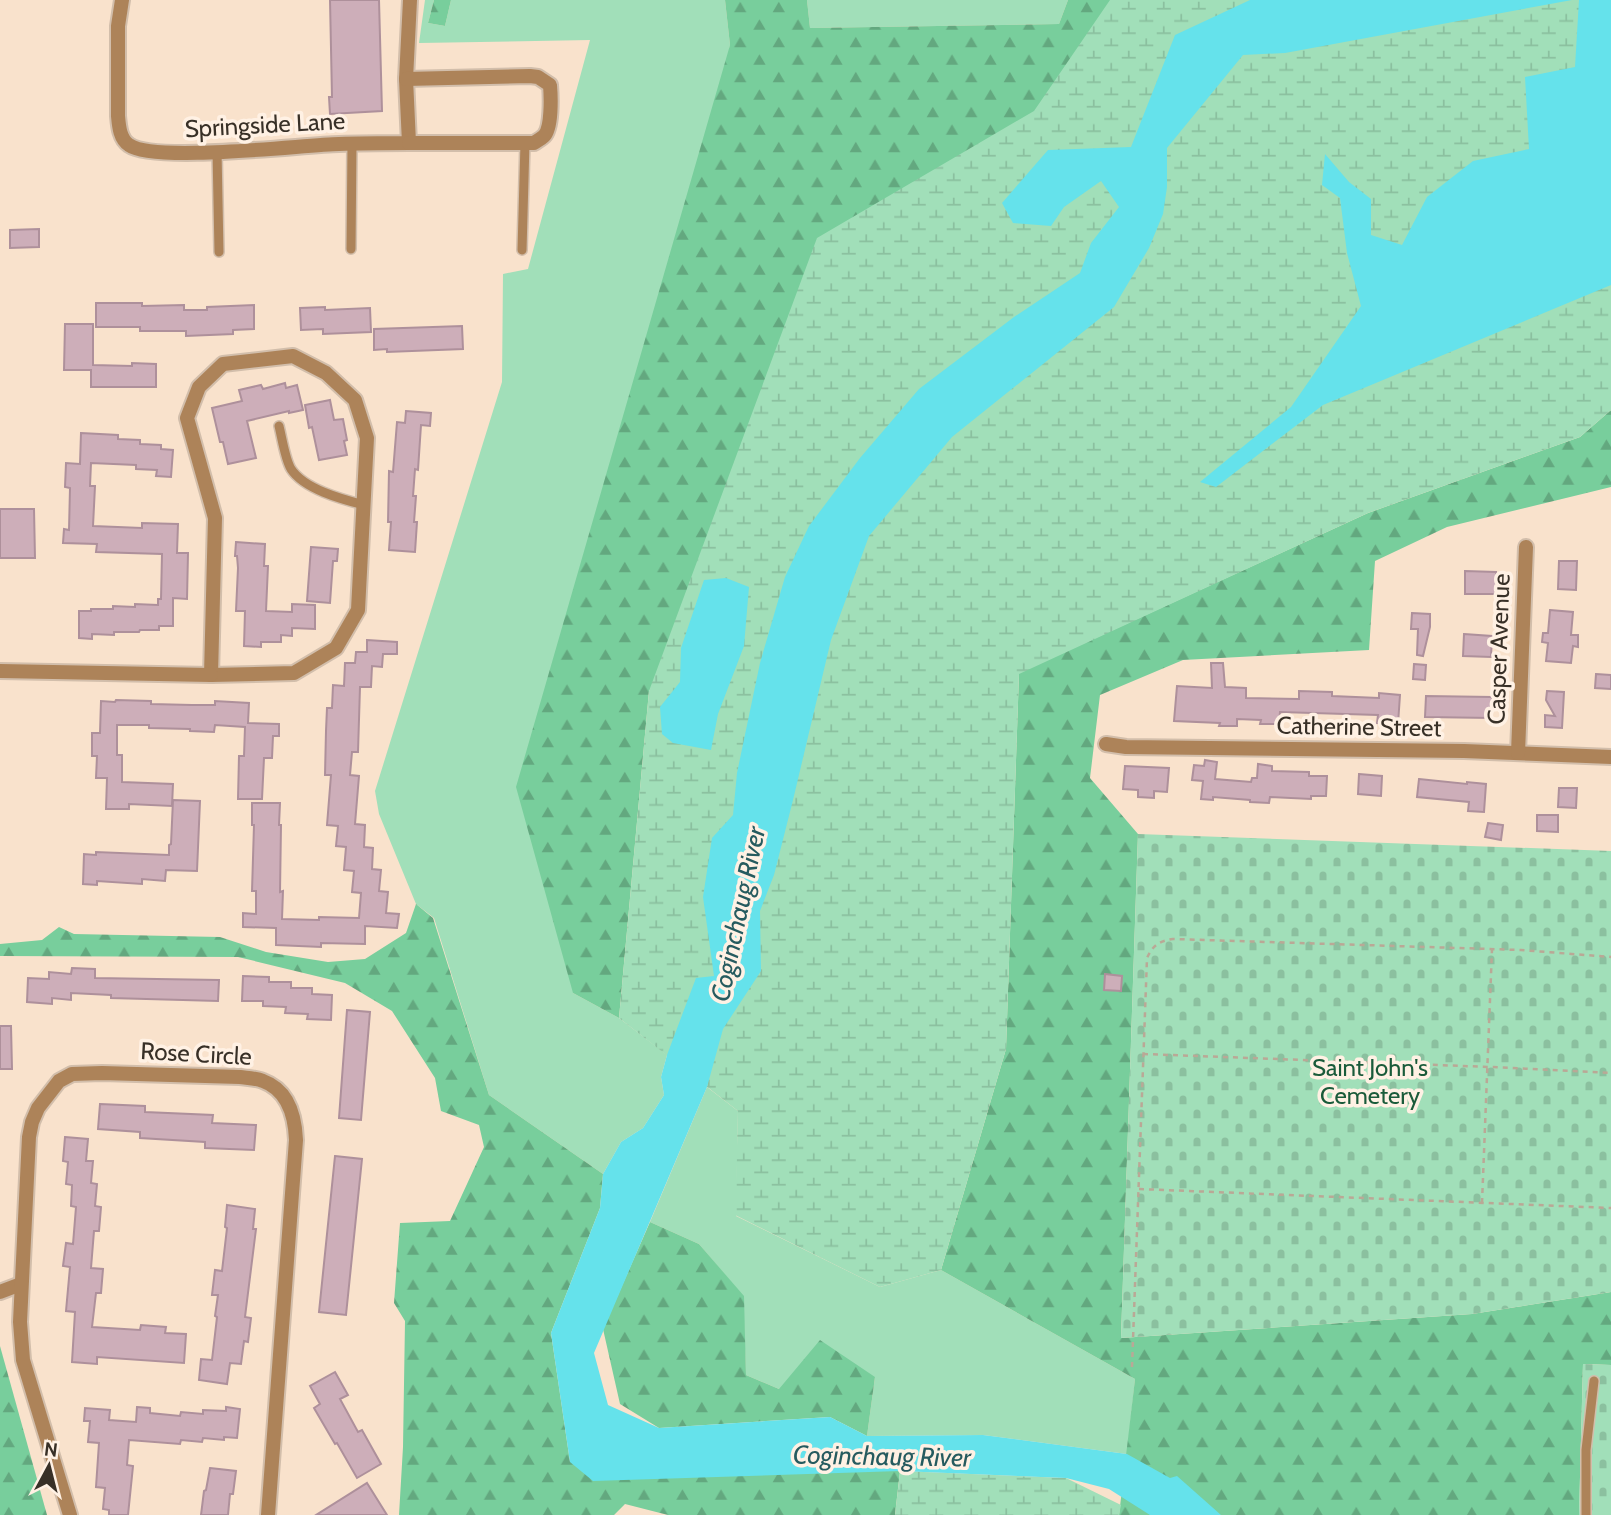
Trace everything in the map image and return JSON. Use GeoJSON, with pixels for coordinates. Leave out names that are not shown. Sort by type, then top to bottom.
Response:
{"type":"FeatureCollection","features":[{"type":"Feature","properties":{"kind":"street","name":"Springside Lane"},"geometry":{"type":"LineString","coordinates":[[122,0],[118,26],[118,116],[119,128],[127,144],[132,147],[146,151],[184,153],[352,144],[525,143]]}},
{"type":"Feature","properties":{"kind":"street"},"geometry":{"type":"LineString","coordinates":[[409,143],[406,79],[410,0]]}},
{"type":"Feature","properties":{"kind":"street"},"geometry":{"type":"LineString","coordinates":[[406,79],[538,77],[550,85],[548,128],[545,135],[534,143],[525,143]]}},
{"type":"Feature","properties":{"kind":"street"},"geometry":{"type":"LineString","coordinates":[[0,671],[211,675],[293,673],[336,649],[358,610],[367,438],[355,400],[326,373],[293,356],[223,364],[200,387],[187,418],[215,519],[211,675]]}},
{"type":"Feature","properties":{"kind":"street","name":"Casper Avenue"},"geometry":{"type":"LineString","coordinates":[[1518,753],[1526,547]]}},
{"type":"Feature","properties":{"kind":"street","name":"Catherine Street"},"geometry":{"type":"LineString","coordinates":[[1106,744],[1126,747],[1611,757]]}},
{"type":"Feature","properties":{"kind":"street","name":"Rose Circle"},"geometry":{"type":"LineString","coordinates":[[70,1515],[23,1360],[21,1284],[32,1122],[38,1108],[59,1081],[72,1074],[85,1073],[240,1077],[263,1081],[281,1092],[291,1108],[296,1140],[268,1515]]}},
{"type":"Feature","properties":{"kind":"street"},"geometry":{"type":"LineString","coordinates":[[0,1292],[21,1284]]}},
{"type":"Feature","properties":{"kind":"lane"},"geometry":{"type":"LineString","coordinates":[[522,250],[525,143]]}},
{"type":"Feature","properties":{"kind":"lane"},"geometry":{"type":"LineString","coordinates":[[351,249],[352,144]]}},
{"type":"Feature","properties":{"kind":"lane"},"geometry":{"type":"LineString","coordinates":[[217,151],[219,252]]}},
{"type":"Feature","properties":{"kind":"lane"},"geometry":{"type":"LineString","coordinates":[[279,426],[290,468],[302,480],[332,496],[363,505]]}},
{"type":"Feature","properties":{"kind":"lane"},"geometry":{"type":"LineString","coordinates":[[1586,1515],[1586,1450],[1594,1381]]}},
{"type":"Feature","properties":{"kind":"path"},"geometry":{"type":"LineString","coordinates":[[1132,1367],[1147,958],[1152,947],[1161,940],[1172,939],[1492,949],[1611,957]]}},
{"type":"Feature","properties":{"kind":"path"},"geometry":{"type":"LineString","coordinates":[[1482,1203],[1492,949]]}},
{"type":"Feature","properties":{"kind":"path"},"geometry":{"type":"LineString","coordinates":[[1143,1054],[1611,1073]]}},
{"type":"Feature","properties":{"kind":"path"},"geometry":{"type":"LineString","coordinates":[[1138,1189],[1611,1208]]}},
{"type":"Feature","properties":{"kind":"green space"},"geometry":{"type":"Polygon","coordinates":[[[425,0],[434,0],[428,23],[445,26],[451,0],[725,0],[730,45],[573,993],[619,1018],[667,1055],[661,1077],[664,1095],[643,1128],[621,1142],[603,1174],[489,1095],[434,918],[416,904],[379,814],[375,791],[502,382],[503,274],[528,269],[590,40],[419,43],[425,0]]]}},
{"type":"Feature","properties":{"kind":"green space"},"geometry":{"type":"Polygon","coordinates":[[[434,0],[451,0],[445,26],[428,23],[434,0]]]}},
{"type":"Feature","properties":{"kind":"green space"},"geometry":{"type":"Polygon","coordinates":[[[725,0],[807,0],[810,28],[1059,24],[1068,0],[1250,0],[649,691],[619,1018],[573,993],[516,787],[730,45],[725,0]]]}},
{"type":"Feature","properties":{"kind":"green space"},"geometry":{"type":"Polygon","coordinates":[[[807,0],[1068,0],[1059,24],[810,28],[807,0]]]}},
{"type":"Feature","properties":{"kind":"green space"},"geometry":{"type":"Polygon","coordinates":[[[1110,0],[1611,0],[1611,410],[1580,437],[1368,513],[1019,674],[1006,1049],[941,1270],[880,1287],[735,1215],[738,1111],[619,1018],[649,691],[817,238],[1034,111],[1110,0]]]}},
{"type":"Feature","properties":{"kind":"green space"},"geometry":{"type":"Polygon","coordinates":[[[1611,410],[1611,487],[1447,527],[1375,561],[1369,650],[1183,660],[1100,695],[1090,778],[1138,834],[1121,1338],[1472,1314],[1611,1292],[1611,1365],[1583,1364],[1579,1515],[1119,1515],[1135,1379],[941,1270],[1006,1049],[1019,673],[1368,513],[1580,437],[1611,410]]]}},
{"type":"Feature","properties":{"kind":"green space","name":"Saint John's Cemetery"},"geometry":{"type":"Polygon","coordinates":[[[1138,834],[1611,851],[1611,1292],[1472,1314],[1121,1338],[1138,834]]]}},
{"type":"Feature","properties":{"kind":"green space"},"geometry":{"type":"Polygon","coordinates":[[[416,904],[433,918],[489,1095],[603,1174],[600,1208],[551,1333],[570,1462],[900,1471],[895,1515],[668,1515],[625,1504],[614,1515],[399,1515],[405,1321],[394,1303],[400,1223],[450,1221],[484,1147],[479,1125],[441,1111],[435,1078],[392,1011],[345,983],[238,957],[0,956],[0,944],[42,940],[59,927],[74,934],[220,937],[266,952],[328,962],[365,959],[406,933],[416,904]]]}},
{"type":"Feature","properties":{"kind":"green space"},"geometry":{"type":"Polygon","coordinates":[[[707,1087],[738,1111],[736,1216],[880,1287],[941,1270],[1135,1379],[1127,1454],[983,1435],[867,1436],[875,1377],[779,1389],[746,1375],[743,1296],[699,1244],[650,1222],[707,1087]]]}},
{"type":"Feature","properties":{"kind":"green space"},"geometry":{"type":"Polygon","coordinates":[[[650,1222],[699,1244],[744,1296],[746,1375],[779,1389],[820,1340],[875,1377],[867,1436],[830,1417],[659,1428],[620,1404],[603,1329],[650,1222]]]}},
{"type":"Feature","properties":{"kind":"green space"},"geometry":{"type":"Polygon","coordinates":[[[0,1346],[47,1515],[0,1515],[0,1346]]]}},
{"type":"Feature","properties":{"kind":"green space"},"geometry":{"type":"Polygon","coordinates":[[[1583,1364],[1611,1365],[1611,1515],[1579,1515],[1583,1364]]]}},
{"type":"Feature","properties":{"kind":"green space"},"geometry":{"type":"Polygon","coordinates":[[[900,1471],[1066,1478],[1121,1505],[1119,1515],[895,1515],[900,1471]]]}},
{"type":"Feature","properties":{"kind":"water","name":"Coginchaug River"},"geometry":{"type":"Polygon","coordinates":[[[1250,0],[1572,0],[1285,53],[1243,55],[1167,148],[1167,187],[1163,214],[1149,248],[1114,307],[952,437],[869,536],[831,640],[774,875],[760,911],[761,971],[723,1029],[707,1087],[594,1353],[608,1405],[659,1428],[830,1417],[867,1436],[983,1435],[1127,1454],[1170,1478],[1177,1476],[1221,1515],[1150,1515],[1109,1489],[1066,1478],[900,1471],[593,1481],[570,1462],[551,1333],[600,1208],[603,1174],[621,1142],[643,1128],[664,1095],[661,1077],[667,1055],[696,978],[714,976],[703,897],[712,838],[733,815],[737,773],[760,663],[785,577],[809,526],[860,458],[919,389],[1014,317],[1080,273],[1091,243],[1119,207],[1101,181],[1064,207],[1051,226],[1013,223],[1002,203],[1048,150],[1131,147],[1175,35],[1250,0]]]}},
{"type":"Feature","properties":{"kind":"water"},"geometry":{"type":"Polygon","coordinates":[[[1579,0],[1611,0],[1611,285],[1323,405],[1216,487],[1200,482],[1291,407],[1361,306],[1347,253],[1340,198],[1322,185],[1325,154],[1349,182],[1371,199],[1371,235],[1402,245],[1427,197],[1473,161],[1529,149],[1525,77],[1575,67],[1579,0]]]}},
{"type":"Feature","properties":{"kind":"water"},"geometry":{"type":"Polygon","coordinates":[[[726,578],[749,587],[744,646],[718,714],[711,750],[673,743],[662,734],[660,707],[680,682],[681,648],[704,580],[726,578]]]}},
{"type":"Feature","properties":{"kind":"building"},"geometry":{"type":"Polygon","coordinates":[[[330,0],[379,0],[382,111],[330,114],[330,0]]]}},
{"type":"Feature","properties":{"kind":"building"},"geometry":{"type":"Polygon","coordinates":[[[39,229],[39,247],[10,248],[10,230],[39,229]]]}},
{"type":"Feature","properties":{"kind":"building"},"geometry":{"type":"Polygon","coordinates":[[[96,303],[184,305],[184,310],[254,305],[254,329],[233,330],[233,334],[186,336],[186,331],[96,327],[96,303]]]}},
{"type":"Feature","properties":{"kind":"building"},"geometry":{"type":"Polygon","coordinates":[[[325,307],[325,310],[370,308],[371,332],[323,334],[323,329],[301,330],[300,308],[325,307]]]}},
{"type":"Feature","properties":{"kind":"building"},"geometry":{"type":"Polygon","coordinates":[[[65,324],[93,324],[93,365],[156,364],[156,387],[91,387],[91,370],[64,370],[65,324]]]}},
{"type":"Feature","properties":{"kind":"building"},"geometry":{"type":"Polygon","coordinates":[[[462,326],[463,349],[387,352],[387,349],[374,350],[374,329],[462,326]]]}},
{"type":"Feature","properties":{"kind":"building"},"geometry":{"type":"Polygon","coordinates":[[[285,383],[286,388],[297,385],[303,410],[247,421],[256,458],[228,464],[212,408],[242,401],[239,390],[261,385],[263,389],[285,383]]]}},
{"type":"Feature","properties":{"kind":"building"},"geometry":{"type":"Polygon","coordinates":[[[330,400],[334,420],[343,419],[347,455],[319,460],[305,405],[330,400]]]}},
{"type":"Feature","properties":{"kind":"building"},"geometry":{"type":"Polygon","coordinates":[[[406,411],[431,413],[430,426],[421,425],[418,470],[415,469],[415,552],[389,550],[389,471],[393,472],[397,422],[405,423],[406,411]]]}},
{"type":"Feature","properties":{"kind":"building"},"geometry":{"type":"Polygon","coordinates":[[[81,433],[118,435],[118,439],[140,440],[140,444],[161,445],[161,449],[173,450],[171,477],[156,476],[157,470],[136,469],[136,465],[91,463],[90,486],[95,486],[93,526],[142,528],[142,523],[178,524],[177,553],[188,553],[187,599],[173,598],[173,626],[159,626],[159,630],[114,632],[114,635],[92,634],[92,639],[79,638],[79,611],[113,609],[113,606],[135,607],[135,604],[158,605],[158,599],[161,599],[162,554],[96,552],[97,544],[63,543],[64,529],[69,530],[70,488],[65,487],[66,463],[80,464],[81,433]]]}},
{"type":"Feature","properties":{"kind":"building"},"geometry":{"type":"Polygon","coordinates":[[[0,509],[34,509],[35,558],[0,558],[0,509]]]}},
{"type":"Feature","properties":{"kind":"building"},"geometry":{"type":"Polygon","coordinates":[[[236,542],[265,544],[264,566],[268,566],[266,611],[292,612],[292,604],[315,605],[315,629],[292,628],[292,636],[281,635],[281,642],[261,642],[261,647],[244,646],[245,611],[236,611],[236,542]]]}},
{"type":"Feature","properties":{"kind":"building"},"geometry":{"type":"Polygon","coordinates":[[[311,547],[338,549],[337,561],[333,561],[330,603],[307,601],[311,547]]]}},
{"type":"Feature","properties":{"kind":"building"},"geometry":{"type":"Polygon","coordinates":[[[1559,561],[1577,561],[1576,590],[1558,589],[1559,561]]]}},
{"type":"Feature","properties":{"kind":"building"},"geometry":{"type":"Polygon","coordinates":[[[1465,571],[1496,572],[1496,594],[1465,594],[1465,571]]]}},
{"type":"Feature","properties":{"kind":"building"},"geometry":{"type":"Polygon","coordinates":[[[1550,610],[1573,612],[1571,635],[1578,635],[1578,647],[1573,646],[1571,663],[1546,661],[1548,643],[1542,642],[1543,633],[1548,633],[1550,610]]]}},
{"type":"Feature","properties":{"kind":"building"},"geometry":{"type":"Polygon","coordinates":[[[1412,613],[1430,614],[1430,627],[1423,656],[1417,655],[1418,629],[1411,629],[1412,613]]]}},
{"type":"Feature","properties":{"kind":"building"},"geometry":{"type":"Polygon","coordinates":[[[1464,634],[1492,636],[1491,657],[1463,656],[1464,634]]]}},
{"type":"Feature","properties":{"kind":"building"},"geometry":{"type":"Polygon","coordinates":[[[367,640],[397,642],[397,654],[383,654],[382,667],[372,666],[371,687],[360,687],[358,752],[352,752],[350,775],[359,776],[355,824],[365,825],[364,847],[373,848],[372,869],[381,870],[379,891],[388,892],[386,913],[399,914],[397,928],[365,926],[365,944],[321,943],[321,947],[276,945],[276,928],[243,927],[243,913],[256,914],[256,891],[252,891],[252,803],[280,803],[282,919],[359,918],[361,893],[352,892],[354,871],[344,870],[346,847],[336,846],[338,826],[327,825],[331,775],[325,775],[326,731],[327,708],[332,708],[333,685],[344,686],[345,663],[355,663],[356,652],[367,652],[367,640]]]}},
{"type":"Feature","properties":{"kind":"building"},"geometry":{"type":"Polygon","coordinates":[[[1211,663],[1223,663],[1225,687],[1246,688],[1246,698],[1299,699],[1299,691],[1332,692],[1332,696],[1379,698],[1379,693],[1400,695],[1398,724],[1377,723],[1378,715],[1280,712],[1279,724],[1260,724],[1261,720],[1237,719],[1237,726],[1174,721],[1177,686],[1212,688],[1211,663]]]}},
{"type":"Feature","properties":{"kind":"building"},"geometry":{"type":"Polygon","coordinates":[[[1414,664],[1426,665],[1425,680],[1413,679],[1414,664]]]}},
{"type":"Feature","properties":{"kind":"building"},"geometry":{"type":"Polygon","coordinates":[[[1596,674],[1611,675],[1611,689],[1595,688],[1596,674]]]}},
{"type":"Feature","properties":{"kind":"building"},"geometry":{"type":"Polygon","coordinates":[[[1547,691],[1564,692],[1562,728],[1545,727],[1545,715],[1555,716],[1546,700],[1547,691]]]}},
{"type":"Feature","properties":{"kind":"building"},"geometry":{"type":"Polygon","coordinates":[[[1426,696],[1492,697],[1492,718],[1425,717],[1426,696]]]}},
{"type":"Feature","properties":{"kind":"building"},"geometry":{"type":"Polygon","coordinates":[[[101,701],[192,705],[215,705],[215,701],[249,703],[248,723],[279,724],[279,736],[273,736],[272,758],[264,758],[262,799],[238,799],[239,756],[244,756],[245,727],[215,725],[214,732],[149,728],[149,725],[117,725],[117,755],[122,755],[122,782],[173,784],[172,806],[129,804],[129,809],[106,809],[107,778],[96,778],[97,756],[92,756],[92,733],[100,733],[101,701]]]}},
{"type":"Feature","properties":{"kind":"building"},"geometry":{"type":"Polygon","coordinates":[[[1205,760],[1217,762],[1215,779],[1251,782],[1252,778],[1257,778],[1258,764],[1272,766],[1272,771],[1309,772],[1309,776],[1327,776],[1326,796],[1311,796],[1311,799],[1270,797],[1269,803],[1213,797],[1213,800],[1201,799],[1203,781],[1192,780],[1194,765],[1204,766],[1205,760]]]}},
{"type":"Feature","properties":{"kind":"building"},"geometry":{"type":"Polygon","coordinates":[[[1125,766],[1169,768],[1167,792],[1154,791],[1154,798],[1138,797],[1138,790],[1123,789],[1125,766]]]}},
{"type":"Feature","properties":{"kind":"building"},"geometry":{"type":"Polygon","coordinates":[[[1359,774],[1382,776],[1381,796],[1358,794],[1359,774]]]}},
{"type":"Feature","properties":{"kind":"building"},"geometry":{"type":"Polygon","coordinates":[[[1419,779],[1486,784],[1484,812],[1468,811],[1469,802],[1417,797],[1419,779]]]}},
{"type":"Feature","properties":{"kind":"building"},"geometry":{"type":"Polygon","coordinates":[[[1559,788],[1577,788],[1576,808],[1558,807],[1559,788]]]}},
{"type":"Feature","properties":{"kind":"building"},"geometry":{"type":"Polygon","coordinates":[[[173,800],[200,801],[197,871],[166,870],[165,881],[142,879],[142,884],[97,881],[97,885],[83,884],[84,854],[96,855],[96,852],[169,855],[173,800]]]}},
{"type":"Feature","properties":{"kind":"building"},"geometry":{"type":"Polygon","coordinates":[[[1537,815],[1558,815],[1558,832],[1537,831],[1537,815]]]}},
{"type":"Feature","properties":{"kind":"building"},"geometry":{"type":"Polygon","coordinates":[[[1488,823],[1503,825],[1501,840],[1485,837],[1488,823]]]}},
{"type":"Feature","properties":{"kind":"building"},"geometry":{"type":"Polygon","coordinates":[[[72,968],[95,969],[95,978],[219,980],[218,1001],[111,998],[111,995],[71,993],[71,1000],[52,998],[52,1004],[27,1002],[28,978],[49,979],[49,972],[71,974],[72,968]]]}},
{"type":"Feature","properties":{"kind":"building"},"geometry":{"type":"Polygon","coordinates":[[[1105,974],[1122,976],[1121,991],[1104,990],[1105,974]]]}},
{"type":"Feature","properties":{"kind":"building"},"geometry":{"type":"Polygon","coordinates":[[[243,976],[269,977],[269,982],[291,982],[291,988],[312,988],[312,994],[332,995],[331,1020],[307,1019],[308,1014],[285,1013],[286,1007],[263,1006],[263,1001],[242,1001],[243,976]]]}},
{"type":"Feature","properties":{"kind":"building"},"geometry":{"type":"Polygon","coordinates":[[[347,1010],[370,1012],[361,1120],[339,1118],[347,1010]]]}},
{"type":"Feature","properties":{"kind":"building"},"geometry":{"type":"Polygon","coordinates":[[[0,1026],[11,1026],[12,1069],[0,1069],[0,1026]]]}},
{"type":"Feature","properties":{"kind":"building"},"geometry":{"type":"Polygon","coordinates":[[[100,1104],[145,1106],[145,1112],[213,1115],[212,1123],[256,1125],[254,1150],[205,1148],[205,1142],[140,1138],[140,1132],[98,1129],[100,1104]]]}},
{"type":"Feature","properties":{"kind":"building"},"geometry":{"type":"Polygon","coordinates":[[[65,1137],[88,1139],[86,1161],[93,1161],[91,1183],[97,1184],[95,1206],[101,1207],[99,1231],[94,1231],[91,1268],[103,1269],[101,1293],[96,1293],[92,1327],[140,1330],[141,1325],[166,1327],[165,1333],[186,1334],[184,1363],[97,1357],[97,1364],[72,1362],[75,1312],[66,1311],[70,1267],[63,1266],[66,1243],[73,1244],[76,1207],[71,1206],[72,1185],[66,1184],[68,1162],[63,1161],[65,1137]]]}},
{"type":"Feature","properties":{"kind":"building"},"geometry":{"type":"Polygon","coordinates":[[[335,1156],[362,1159],[346,1315],[319,1312],[335,1156]]]}},
{"type":"Feature","properties":{"kind":"building"},"geometry":{"type":"Polygon","coordinates":[[[227,1205],[255,1209],[253,1229],[256,1229],[245,1317],[251,1318],[248,1342],[244,1341],[241,1364],[230,1363],[227,1384],[199,1380],[201,1359],[212,1360],[218,1295],[212,1295],[215,1270],[222,1271],[227,1205]]]}},
{"type":"Feature","properties":{"kind":"building"},"geometry":{"type":"Polygon","coordinates":[[[335,1372],[348,1395],[340,1399],[358,1432],[362,1430],[381,1464],[357,1478],[314,1408],[320,1404],[310,1386],[335,1372]]]}},
{"type":"Feature","properties":{"kind":"building"},"geometry":{"type":"Polygon","coordinates":[[[137,1407],[150,1408],[150,1413],[180,1416],[181,1412],[203,1414],[203,1410],[226,1411],[226,1407],[240,1409],[237,1438],[203,1438],[202,1442],[181,1440],[180,1444],[129,1440],[127,1465],[133,1466],[128,1515],[109,1515],[109,1510],[103,1509],[105,1488],[96,1487],[99,1443],[88,1442],[90,1421],[84,1421],[85,1408],[110,1410],[109,1420],[136,1422],[137,1407]]]}},
{"type":"Feature","properties":{"kind":"building"},"geometry":{"type":"Polygon","coordinates":[[[210,1468],[236,1471],[228,1515],[201,1515],[210,1468]]]}},
{"type":"Feature","properties":{"kind":"building"},"geometry":{"type":"Polygon","coordinates":[[[367,1483],[387,1515],[316,1515],[367,1483]]]}}]}
